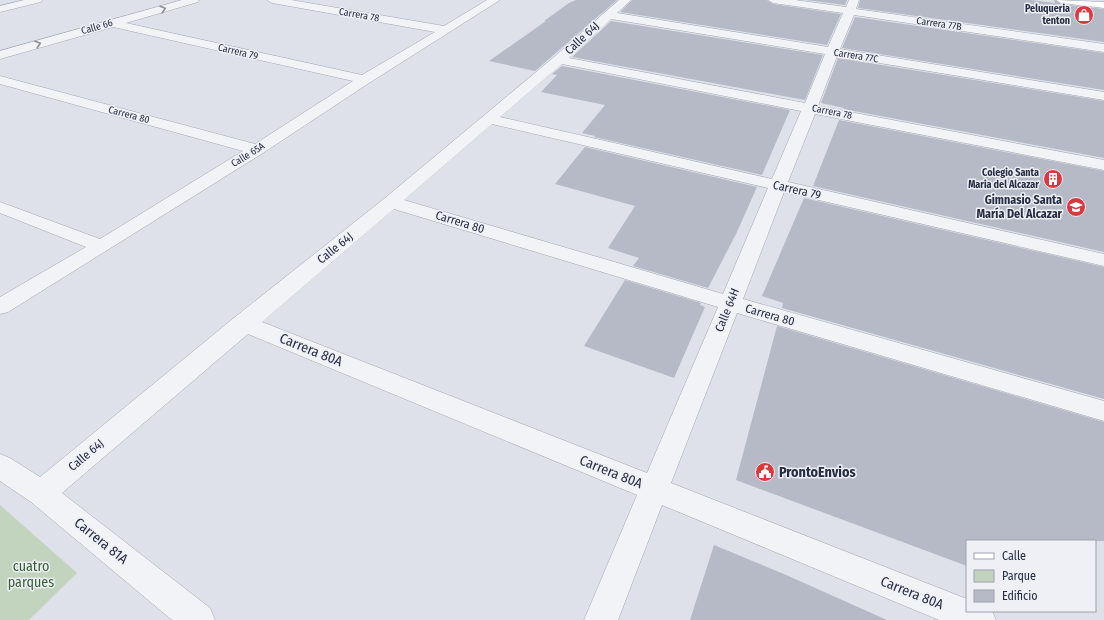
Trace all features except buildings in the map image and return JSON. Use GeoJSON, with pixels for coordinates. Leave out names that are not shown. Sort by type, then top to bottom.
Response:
{"type":"FeatureCollection","features":[{"type":"Feature","properties":{"kind":"main road"},"geometry":{"type":"LineString","coordinates":[[1061,0],[1104,5]]}},
{"type":"Feature","properties":{"kind":"street"},"geometry":{"type":"LineString","coordinates":[[0,1],[6,0]]}},
{"type":"Feature","properties":{"kind":"street"},"geometry":{"type":"LineString","coordinates":[[0,9],[37,0]]}},
{"type":"Feature","properties":{"kind":"street","name":"Calle 66"},"geometry":{"type":"LineString","coordinates":[[0,55],[194,0]]}},
{"type":"Feature","properties":{"kind":"street","name":"Carrera 78"},"geometry":{"type":"LineString","coordinates":[[272,0],[446,30]]}},
{"type":"Feature","properties":{"kind":"street","name":"Calle 65A"},"geometry":{"type":"LineString","coordinates":[[0,307],[257,150],[364,80],[495,0]]}},
{"type":"Feature","properties":{"kind":"street","name":"Calle 64J"},"geometry":{"type":"LineString","coordinates":[[41,493],[243,323],[391,202],[559,60],[626,0]]}},
{"type":"Feature","properties":{"kind":"street","name":"Carrera 77B"},"geometry":{"type":"LineString","coordinates":[[773,0],[852,5],[1104,48]]}},
{"type":"Feature","properties":{"kind":"street","name":"Calle 64H"},"geometry":{"type":"LineString","coordinates":[[601,620],[852,5]]}},
{"type":"Feature","properties":{"kind":"street","name":"Carrera 77C"},"geometry":{"type":"LineString","coordinates":[[608,15],[1104,96]]}},
{"type":"Feature","properties":{"kind":"street","name":"Carrera 79"},"geometry":{"type":"LineString","coordinates":[[112,23],[364,80]]}},
{"type":"Feature","properties":{"kind":"street","name":"Carrera 78"},"geometry":{"type":"LineString","coordinates":[[559,60],[1104,165]]}},
{"type":"Feature","properties":{"kind":"street","name":"Carrera 80"},"geometry":{"type":"LineString","coordinates":[[0,80],[257,150]]}},
{"type":"Feature","properties":{"kind":"street","name":"Carrera 79"},"geometry":{"type":"LineString","coordinates":[[489,119],[1104,260]]}},
{"type":"Feature","properties":{"kind":"street","name":"Carrera 80"},"geometry":{"type":"LineString","coordinates":[[391,202],[730,303],[1104,411]]}},
{"type":"Feature","properties":{"kind":"street"},"geometry":{"type":"LineString","coordinates":[[0,207],[102,246]]}},
{"type":"Feature","properties":{"kind":"street","name":"Carrera 80A"},"geometry":{"type":"LineString","coordinates":[[243,323],[979,620]]}},
{"type":"Feature","properties":{"kind":"street","name":"Carrera 81A"},"geometry":{"type":"LineString","coordinates":[[0,466],[41,493],[198,620]]}},
{"type":"Feature","properties":{"kind":"green space","name":"cuatro parques"},"geometry":{"type":"Polygon","coordinates":[[[0,505],[77,573],[29,620],[0,620],[0,505]]]}},
{"type":"Feature","properties":{"kind":"place","name":"Peluqueria tenton"},"geometry":{"type":"Point","coordinates":[1084,15]}},
{"type":"Feature","properties":{"kind":"place","name":"Colegio Santa Maria del Alcazar"},"geometry":{"type":"Point","coordinates":[1053,179]}},
{"type":"Feature","properties":{"kind":"place","name":"Gimnasio Santa María Del Alcazar"},"geometry":{"type":"Point","coordinates":[1076,207]}},
{"type":"Feature","properties":{"kind":"place","name":"ProntoEnvios"},"geometry":{"type":"Point","coordinates":[765,472]}}]}
